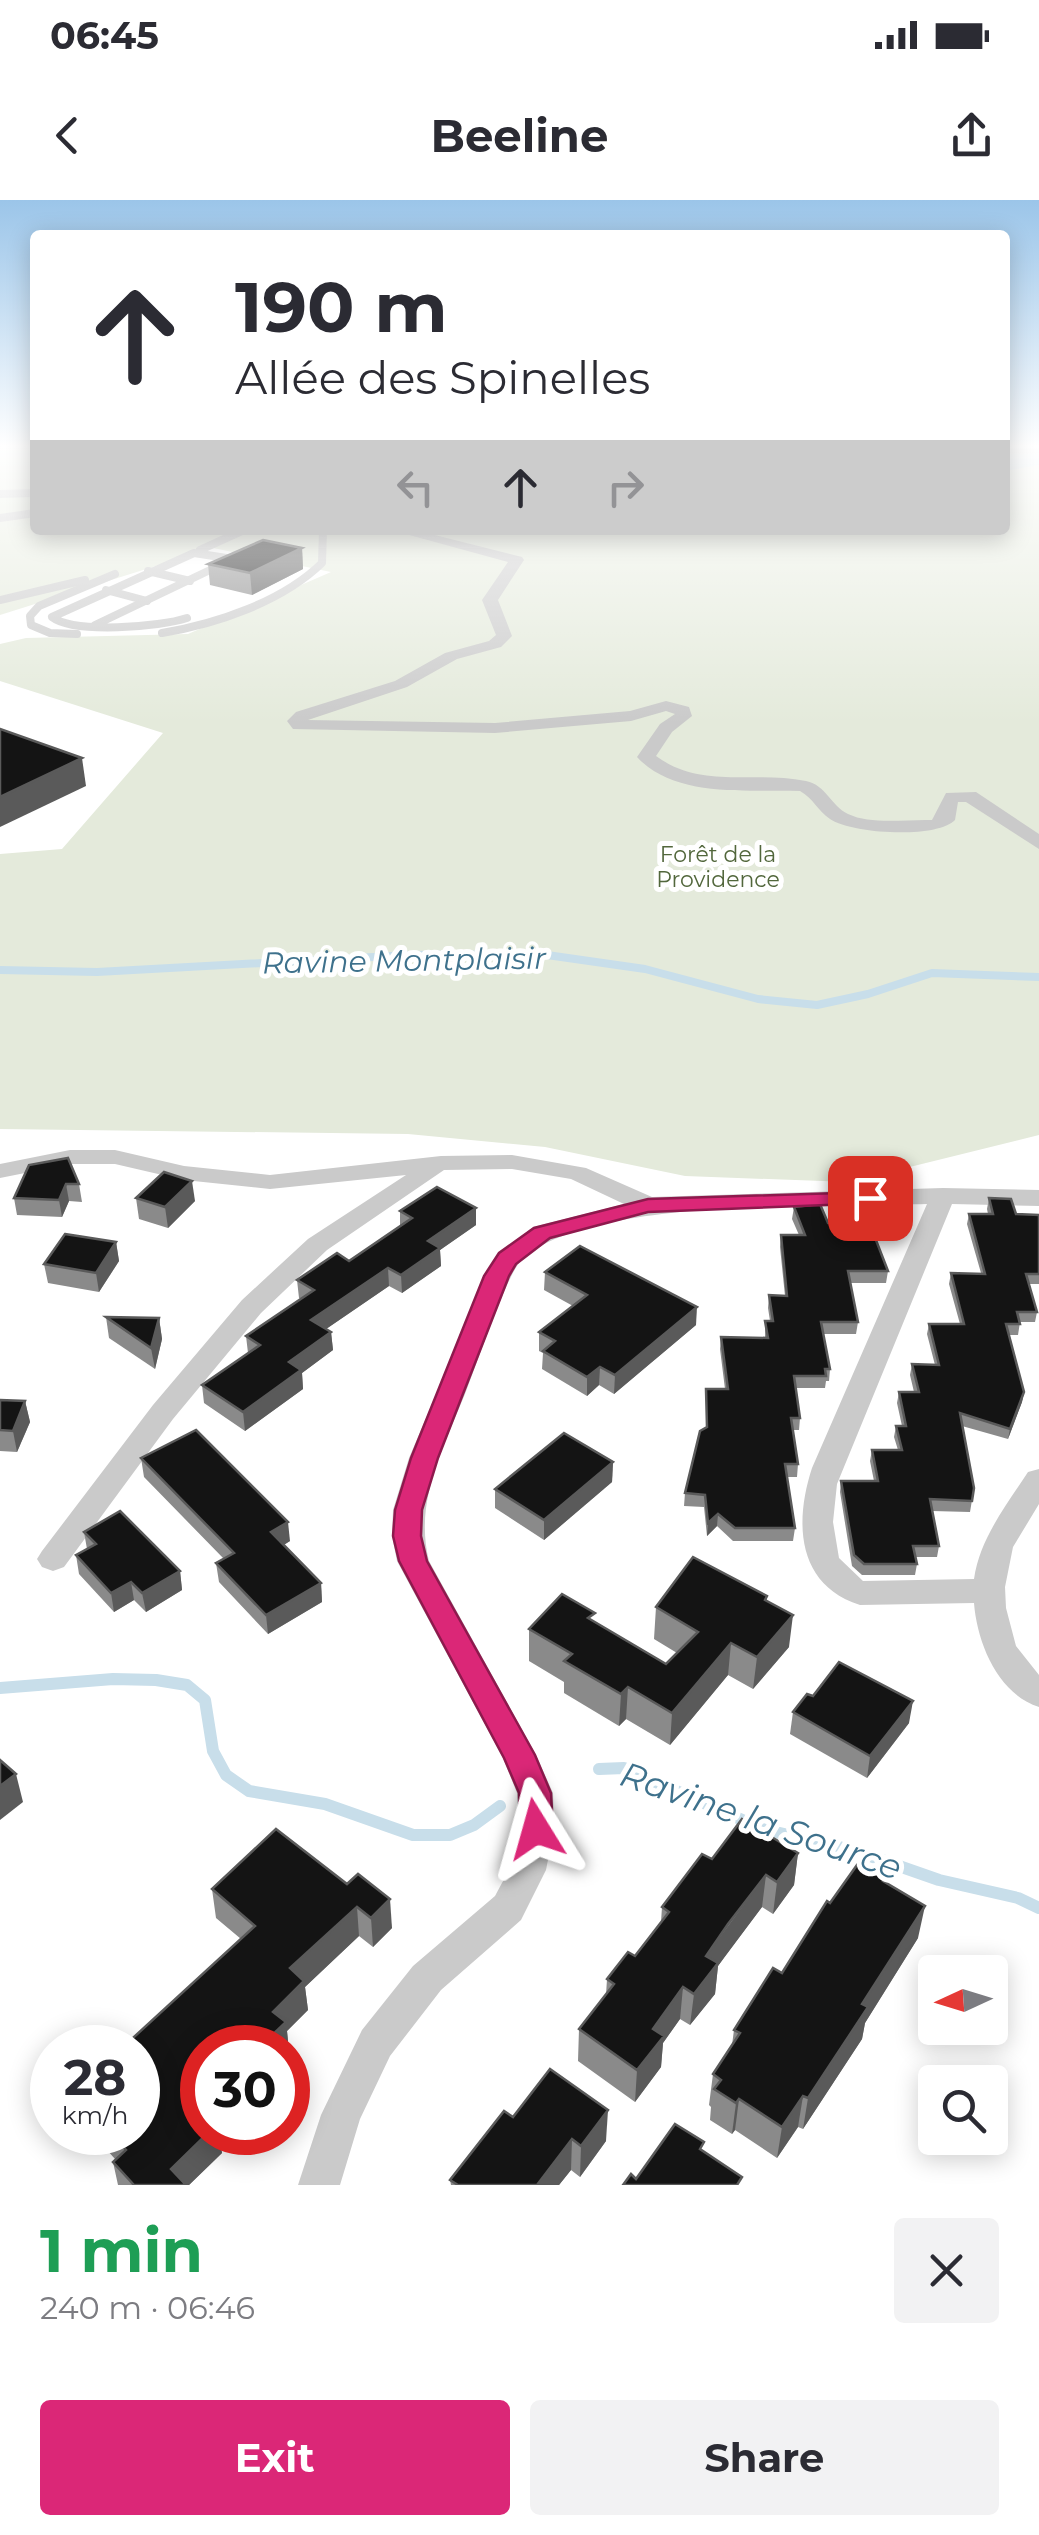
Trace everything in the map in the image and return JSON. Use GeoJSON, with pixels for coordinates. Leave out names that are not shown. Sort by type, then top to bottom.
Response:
{"type":"FeatureCollection","features":[{"type":"Feature","properties":{"kind":"street"},"geometry":{"type":"LineString","coordinates":[[432,539],[517,560],[490,600],[504,636],[496,644],[452,656],[401,684],[302,716],[296,721],[299,725],[494,728],[631,716],[666,706],[683,711],[684,716],[666,728],[646,757],[655,766],[712,781],[803,786],[815,790],[839,817],[852,821],[936,826],[946,820],[945,807],[952,797],[970,796],[1039,843]]}},
{"type":"Feature","properties":{"kind":"street"},"geometry":{"type":"LineString","coordinates":[[0,1171],[70,1157],[115,1157],[184,1173],[286,1182],[441,1164],[547,1165],[577,1172],[648,1206]]}},
{"type":"Feature","properties":{"kind":"street"},"geometry":{"type":"LineString","coordinates":[[53,1559],[194,1375],[285,1272],[333,1234],[441,1164]]}},
{"type":"Feature","properties":{"kind":"street"},"geometry":{"type":"LineString","coordinates":[[943,1196],[818,1489],[816,1512],[826,1564],[833,1579],[846,1590],[988,1592]]}},
{"type":"Feature","properties":{"kind":"street"},"geometry":{"type":"LineString","coordinates":[[320,2185],[341,2115],[376,2043],[427,1978],[508,1908],[528,1870],[536,1829],[535,1793],[519,1755],[413,1561],[407,1536],[408,1510],[424,1458],[507,1259],[542,1233],[648,1206],[943,1196],[1039,1198]]}},
{"type":"Feature","properties":{"kind":"street"},"geometry":{"type":"LineString","coordinates":[[1039,1480],[998,1548],[988,1592],[995,1638],[1022,1683],[1039,1694]]}},
{"type":"Feature","properties":{"kind":"lane"},"geometry":{"type":"LineString","coordinates":[[187,618],[166,625],[94,626],[61,624],[52,617],[225,539]]}},
{"type":"Feature","properties":{"kind":"lane"},"geometry":{"type":"LineString","coordinates":[[114,574],[39,606],[30,616],[31,625],[74,634],[166,632],[197,627],[306,580],[322,563],[323,539]]}},
{"type":"Feature","properties":{"kind":"lane"},"geometry":{"type":"LineString","coordinates":[[94,626],[233,559],[210,552],[194,553]]}},
{"type":"Feature","properties":{"kind":"lane"},"geometry":{"type":"LineString","coordinates":[[0,600],[114,574],[144,573],[190,581]]}},
{"type":"Feature","properties":{"kind":"lane"},"geometry":{"type":"LineString","coordinates":[[105,590],[147,601]]}},
{"type":"Feature","properties":{"kind":"green space","name":"Forêt de la Providence"},"geometry":{"type":"Polygon","coordinates":[[[0,539],[1039,539],[1039,1135],[849,1182],[685,1176],[545,1147],[408,1134],[0,1129],[0,854],[62,849],[163,733],[0,681],[0,644],[26,638],[188,634],[331,572],[213,548],[0,615],[0,539]]]}},
{"type":"Feature","properties":{"kind":"building"},"geometry":{"type":"Polygon","coordinates":[[[263,540],[302,548],[250,573],[208,564],[263,540]]]}},
{"type":"Feature","properties":{"kind":"building"},"geometry":{"type":"Polygon","coordinates":[[[0,729],[82,758],[0,797],[0,729]]]}},
{"type":"Feature","properties":{"kind":"building"},"geometry":{"type":"Polygon","coordinates":[[[68,1158],[79,1184],[66,1184],[59,1200],[14,1198],[29,1165],[68,1158]]]}},
{"type":"Feature","properties":{"kind":"building"},"geometry":{"type":"Polygon","coordinates":[[[164,1172],[192,1181],[165,1207],[136,1198],[164,1172]]]}},
{"type":"Feature","properties":{"kind":"building"},"geometry":{"type":"Polygon","coordinates":[[[437,1187],[476,1208],[428,1241],[440,1248],[401,1275],[388,1268],[311,1320],[331,1332],[289,1362],[301,1370],[243,1412],[202,1385],[260,1345],[246,1336],[314,1290],[297,1280],[337,1253],[349,1261],[412,1218],[400,1211],[437,1187]]]}},
{"type":"Feature","properties":{"kind":"building"},"geometry":{"type":"Polygon","coordinates":[[[989,1198],[1011,1199],[1016,1214],[1039,1215],[1039,1274],[1026,1274],[1037,1312],[1017,1312],[1020,1324],[1006,1324],[1024,1392],[1010,1429],[960,1413],[974,1488],[972,1501],[930,1499],[939,1546],[913,1546],[917,1564],[864,1564],[854,1555],[841,1481],[878,1481],[872,1450],[902,1450],[896,1426],[906,1426],[899,1392],[919,1392],[912,1364],[939,1365],[929,1324],[964,1324],[951,1273],[985,1274],[969,1214],[993,1214],[989,1198]]]}},
{"type":"Feature","properties":{"kind":"building"},"geometry":{"type":"Polygon","coordinates":[[[820,1204],[828,1223],[860,1223],[863,1235],[874,1235],[888,1271],[848,1271],[858,1322],[821,1322],[830,1369],[825,1369],[826,1376],[794,1376],[800,1418],[791,1418],[798,1464],[785,1464],[795,1528],[735,1528],[718,1514],[708,1523],[705,1495],[685,1493],[700,1431],[707,1427],[706,1389],[728,1389],[721,1337],[768,1338],[765,1321],[773,1321],[769,1295],[787,1296],[781,1235],[805,1235],[794,1207],[820,1204]]]}},
{"type":"Feature","properties":{"kind":"building"},"geometry":{"type":"Polygon","coordinates":[[[65,1234],[116,1242],[96,1273],[44,1264],[65,1234]]]}},
{"type":"Feature","properties":{"kind":"building"},"geometry":{"type":"Polygon","coordinates":[[[580,1246],[697,1307],[615,1375],[600,1367],[587,1377],[543,1351],[555,1341],[539,1332],[587,1295],[545,1272],[580,1246]]]}},
{"type":"Feature","properties":{"kind":"building"},"geometry":{"type":"Polygon","coordinates":[[[106,1317],[159,1318],[151,1348],[106,1317]]]}},
{"type":"Feature","properties":{"kind":"building"},"geometry":{"type":"Polygon","coordinates":[[[0,1400],[25,1401],[13,1431],[0,1430],[0,1400]]]}},
{"type":"Feature","properties":{"kind":"building"},"geometry":{"type":"Polygon","coordinates":[[[196,1430],[288,1522],[271,1532],[321,1583],[266,1615],[216,1563],[234,1553],[141,1458],[196,1430]]]}},
{"type":"Feature","properties":{"kind":"building"},"geometry":{"type":"Polygon","coordinates":[[[564,1433],[613,1462],[544,1520],[495,1489],[564,1433]]]}},
{"type":"Feature","properties":{"kind":"building"},"geometry":{"type":"Polygon","coordinates":[[[120,1511],[180,1571],[142,1593],[131,1582],[111,1593],[76,1555],[96,1544],[84,1532],[120,1511]]]}},
{"type":"Feature","properties":{"kind":"building"},"geometry":{"type":"Polygon","coordinates":[[[693,1557],[767,1596],[765,1600],[793,1615],[757,1657],[731,1643],[672,1713],[628,1687],[621,1694],[564,1661],[572,1654],[529,1629],[562,1594],[595,1613],[588,1618],[666,1664],[698,1632],[656,1607],[693,1557]]]}},
{"type":"Feature","properties":{"kind":"building"},"geometry":{"type":"Polygon","coordinates":[[[839,1662],[913,1701],[870,1756],[793,1712],[807,1694],[813,1696],[839,1662]]]}},
{"type":"Feature","properties":{"kind":"building"},"geometry":{"type":"Polygon","coordinates":[[[0,1760],[16,1774],[0,1786],[0,1760]]]}},
{"type":"Feature","properties":{"kind":"building"},"geometry":{"type":"Polygon","coordinates":[[[742,1819],[798,1853],[777,1882],[766,1875],[728,1924],[706,1956],[718,1963],[694,1994],[683,1987],[653,2029],[664,2036],[637,2070],[579,2029],[614,1984],[607,1979],[628,1952],[635,1956],[669,1912],[662,1907],[702,1854],[712,1859],[742,1819]]]}},
{"type":"Feature","properties":{"kind":"building"},"geometry":{"type":"Polygon","coordinates":[[[276,1829],[347,1884],[358,1874],[390,1899],[371,1918],[357,1907],[290,1968],[304,1981],[273,2012],[286,2022],[283,2025],[180,2025],[180,2155],[185,2155],[171,2169],[185,2184],[134,2185],[113,2162],[121,2155],[160,2155],[160,2025],[147,2025],[255,1926],[212,1889],[276,1829]]]}},
{"type":"Feature","properties":{"kind":"building"},"geometry":{"type":"Polygon","coordinates":[[[867,1864],[886,1875],[883,1881],[925,1906],[862,2004],[868,2007],[808,2098],[803,2096],[782,2127],[739,2099],[736,2103],[714,2089],[721,2080],[713,2074],[740,2033],[734,2030],[773,1968],[782,1973],[827,1901],[830,1903],[857,1865],[864,1869],[867,1864]]]}},
{"type":"Feature","properties":{"kind":"building"},"geometry":{"type":"Polygon","coordinates":[[[550,2069],[608,2110],[581,2146],[572,2139],[537,2185],[458,2185],[450,2180],[504,2111],[513,2117],[550,2069]]]}},
{"type":"Feature","properties":{"kind":"building"},"geometry":{"type":"Polygon","coordinates":[[[675,2124],[704,2142],[700,2149],[742,2177],[737,2185],[623,2185],[631,2174],[636,2179],[675,2124]]]}},
{"type":"Feature","properties":{"kind":"waterway","name":"Ravine Montplaisir"},"geometry":{"type":"LineString","coordinates":[[0,970],[97,972],[410,955],[540,954],[645,969],[758,999],[817,1005],[868,994],[932,973],[1039,977]]}},
{"type":"Feature","properties":{"kind":"waterway","name":"Ravine la Source"},"geometry":{"type":"LineString","coordinates":[[0,1688],[113,1679],[187,1685],[205,1700],[213,1751],[226,1775],[249,1791],[325,1804],[413,1835],[450,1835],[474,1825],[500,1806]]}},
{"type":"Feature","properties":{"kind":"waterway","name":"Ravine la Source"},"geometry":{"type":"LineString","coordinates":[[599,1769],[624,1768],[763,1829],[856,1851],[939,1880],[1018,1898],[1039,1908]]}},
{"type":"Feature","properties":{"kind":"route"},"geometry":{"type":"LineString","coordinates":[[536,1829],[535,1793],[519,1755],[413,1561],[407,1536],[408,1510],[424,1458],[496,1276],[522,1244],[542,1233],[648,1206],[870,1198]]}}]}
